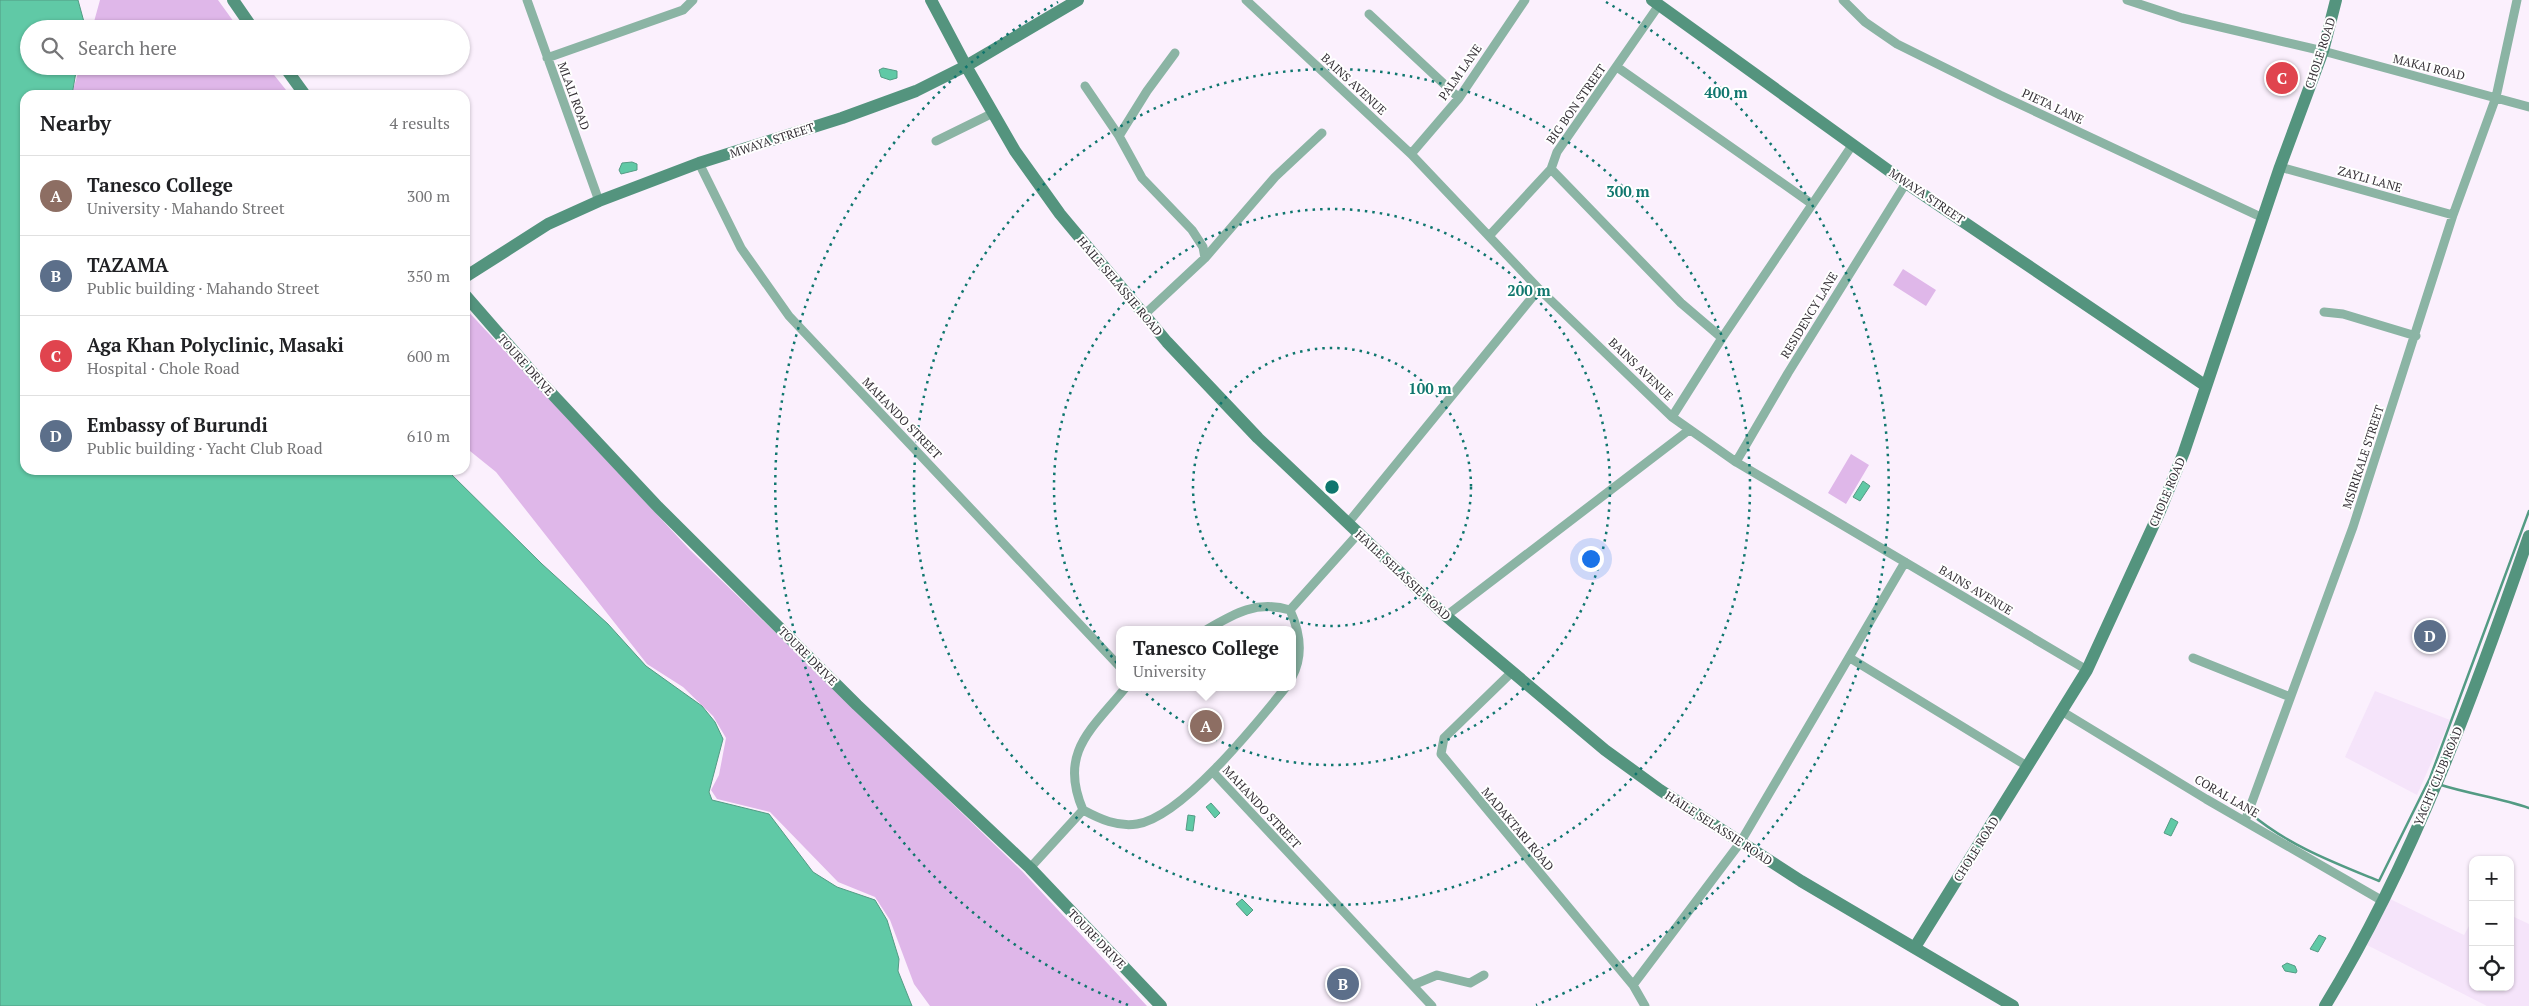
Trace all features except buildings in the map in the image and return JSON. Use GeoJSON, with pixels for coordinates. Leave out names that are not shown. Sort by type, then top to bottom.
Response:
{"type":"FeatureCollection","features":[{"type":"Feature","properties":{"kind":"street"},"geometry":{"type":"LineString","coordinates":[[233,0],[247,20]]}},
{"type":"Feature","properties":{"kind":"street","name":"MLALI ROAD"},"geometry":{"type":"LineString","coordinates":[[527,0],[599,201]]}},
{"type":"Feature","properties":{"kind":"street"},"geometry":{"type":"LineString","coordinates":[[547,58],[683,10],[693,0]]}},
{"type":"Feature","properties":{"kind":"street","name":"HAILE SELASSIE ROAD"},"geometry":{"type":"LineString","coordinates":[[931,0],[1015,151],[1060,214],[1189,367],[1258,438],[1446,616],[1605,750],[1660,790],[1740,843],[2013,1006]]}},
{"type":"Feature","properties":{"kind":"street","name":"MWAYA STREET"},"geometry":{"type":"LineString","coordinates":[[470,274],[548,224],[599,201],[699,163],[851,115],[916,91],[966,66],[1064,3],[1078,0]]}},
{"type":"Feature","properties":{"kind":"street","name":"BAINS AVENUE"},"geometry":{"type":"LineString","coordinates":[[1246,0],[1411,154],[1539,288],[1672,416],[1689,430],[1736,462],[2086,670]]}},
{"type":"Feature","properties":{"kind":"street","name":"PIETA LANE"},"geometry":{"type":"LineString","coordinates":[[1843,0],[1865,22],[1897,44],[2000,96],[2263,218]]}},
{"type":"Feature","properties":{"kind":"street","name":"MAKAI ROAD"},"geometry":{"type":"LineString","coordinates":[[2127,0],[2189,19],[2323,51],[2529,107]]}},
{"type":"Feature","properties":{"kind":"street","name":"CHOLE ROAD"},"geometry":{"type":"LineString","coordinates":[[1915,947],[2062,712],[2086,670],[2160,511],[2184,452],[2280,167],[2323,51],[2336,0]]}},
{"type":"Feature","properties":{"kind":"street","name":"MSIRIKALE STREET"},"geometry":{"type":"LineString","coordinates":[[2245,821],[2354,527],[2453,215],[2496,97],[2517,0]]}},
{"type":"Feature","properties":{"kind":"street","name":"PALM LANE"},"geometry":{"type":"LineString","coordinates":[[1411,154],[1459,98],[1521,2]]}},
{"type":"Feature","properties":{"kind":"street","name":"MWAYA STREET"},"geometry":{"type":"LineString","coordinates":[[1655,2],[1906,182],[2206,386]]}},
{"type":"Feature","properties":{"kind":"street","name":"BIG BON STREET"},"geometry":{"type":"LineString","coordinates":[[1489,236],[1550,169],[1557,152],[1617,67],[1655,2]]}},
{"type":"Feature","properties":{"kind":"street"},"geometry":{"type":"LineString","coordinates":[[1369,14],[1459,98]]}},
{"type":"Feature","properties":{"kind":"street"},"geometry":{"type":"LineString","coordinates":[[1119,136],[1147,91],[1175,53]]}},
{"type":"Feature","properties":{"kind":"street"},"geometry":{"type":"LineString","coordinates":[[1617,67],[1812,204]]}},
{"type":"Feature","properties":{"kind":"street"},"geometry":{"type":"LineString","coordinates":[[291,75],[301,90]]}},
{"type":"Feature","properties":{"kind":"street"},"geometry":{"type":"LineString","coordinates":[[1085,86],[1119,136],[1142,178],[1192,230],[1203,247],[1205,258]]}},
{"type":"Feature","properties":{"kind":"street"},"geometry":{"type":"LineString","coordinates":[[936,141],[993,114]]}},
{"type":"Feature","properties":{"kind":"street"},"geometry":{"type":"LineString","coordinates":[[1145,314],[1205,258],[1275,177],[1322,132]]}},
{"type":"Feature","properties":{"kind":"street"},"geometry":{"type":"LineString","coordinates":[[1672,416],[1852,144]]}},
{"type":"Feature","properties":{"kind":"street","name":"MAHANDO STREET"},"geometry":{"type":"LineString","coordinates":[[699,163],[741,248],[788,316],[1116,663]]}},
{"type":"Feature","properties":{"kind":"street","name":"ZAYLI LANE"},"geometry":{"type":"LineString","coordinates":[[2280,167],[2453,215]]}},
{"type":"Feature","properties":{"kind":"street"},"geometry":{"type":"LineString","coordinates":[[1550,169],[1681,303],[1722,338]]}},
{"type":"Feature","properties":{"kind":"street","name":"RESIDENCY LANE"},"geometry":{"type":"LineString","coordinates":[[1736,462],[1906,182]]}},
{"type":"Feature","properties":{"kind":"street"},"geometry":{"type":"LineString","coordinates":[[1348,523],[1539,288]]}},
{"type":"Feature","properties":{"kind":"street","name":"TOURE DRIVE"},"geometry":{"type":"LineString","coordinates":[[470,301],[539,380],[658,507],[857,705],[1030,868],[1161,1006]]}},
{"type":"Feature","properties":{"kind":"street"},"geometry":{"type":"LineString","coordinates":[[2324,312],[2343,314],[2416,336]]}},
{"type":"Feature","properties":{"kind":"street"},"geometry":{"type":"LineString","coordinates":[[1446,616],[1689,430]]}},
{"type":"Feature","properties":{"kind":"street"},"geometry":{"type":"LineString","coordinates":[[1290,610],[1358,534]]}},
{"type":"Feature","properties":{"kind":"street","name":"YACHT CLUB ROAD"},"geometry":{"type":"LineString","coordinates":[[2325,1006],[2350,964],[2437,783],[2477,681],[2529,536]]}},
{"type":"Feature","properties":{"kind":"street"},"geometry":{"type":"LineString","coordinates":[[1633,985],[1740,843],[1905,562]]}},
{"type":"Feature","properties":{"kind":"street"},"geometry":{"type":"LineString","coordinates":[[1214,626],[1256,606],[1276,606],[1290,610]]}},
{"type":"Feature","properties":{"kind":"street"},"geometry":{"type":"LineString","coordinates":[[1290,610],[1295,626]]}},
{"type":"Feature","properties":{"kind":"street"},"geometry":{"type":"LineString","coordinates":[[1296,629],[1300,641],[1299,664],[1296,669]]}},
{"type":"Feature","properties":{"kind":"street"},"geometry":{"type":"LineString","coordinates":[[1850,658],[2027,766]]}},
{"type":"Feature","properties":{"kind":"street"},"geometry":{"type":"LineString","coordinates":[[2193,658],[2290,697]]}},
{"type":"Feature","properties":{"kind":"street","name":"MADAKTARI ROAD"},"geometry":{"type":"LineString","coordinates":[[1512,672],[1444,738],[1441,754],[1633,985],[1645,1006]]}},
{"type":"Feature","properties":{"kind":"street"},"geometry":{"type":"LineString","coordinates":[[1030,868],[1083,810],[1074,785],[1076,752],[1085,737],[1123,691]]}},
{"type":"Feature","properties":{"kind":"street"},"geometry":{"type":"LineString","coordinates":[[1213,772],[1283,691]]}},
{"type":"Feature","properties":{"kind":"street","name":"CORAL LANE"},"geometry":{"type":"LineString","coordinates":[[2062,712],[2382,900]]}},
{"type":"Feature","properties":{"kind":"street","name":"MAHANDO STREET"},"geometry":{"type":"LineString","coordinates":[[1083,810],[1102,820],[1120,824],[1138,824],[1155,818],[1213,772],[1432,1006]]}},
{"type":"Feature","properties":{"kind":"street"},"geometry":{"type":"LineString","coordinates":[[1413,985],[1437,976],[1470,983],[1484,975]]}},
{"type":"Feature","properties":{"kind":"shaded area"},"geometry":{"type":"Polygon","coordinates":[[[0,0],[78,0],[83,20],[20,20],[20,75],[75,75],[73,90],[20,90],[20,475],[452,475],[542,564],[608,624],[646,666],[702,706],[715,722],[723,739],[709,792],[712,800],[769,814],[813,872],[837,887],[875,900],[887,920],[899,959],[898,971],[912,1006],[0,1006],[0,0]]]}},
{"type":"Feature","properties":{"kind":"shaded area"},"geometry":{"type":"Polygon","coordinates":[[[100,0],[218,0],[232,20],[94,20],[100,0]]]}},
{"type":"Feature","properties":{"kind":"shaded area"},"geometry":{"type":"Polygon","coordinates":[[[883,68],[897,71],[897,78],[890,80],[881,77],[879,70],[883,68]]]}},
{"type":"Feature","properties":{"kind":"shaded area"},"geometry":{"type":"Polygon","coordinates":[[[77,75],[274,75],[286,90],[73,90],[77,75]]]}},
{"type":"Feature","properties":{"kind":"shaded area"},"geometry":{"type":"Polygon","coordinates":[[[632,162],[637,164],[637,170],[621,174],[619,170],[622,163],[632,162]]]}},
{"type":"Feature","properties":{"kind":"shaded area"},"geometry":{"type":"Polygon","coordinates":[[[1903,269],[1936,290],[1926,306],[1893,285],[1903,269]]]}},
{"type":"Feature","properties":{"kind":"shaded area"},"geometry":{"type":"Polygon","coordinates":[[[470,313],[690,550],[1022,871],[1147,1006],[930,1006],[914,984],[890,920],[875,897],[838,882],[770,812],[717,799],[711,790],[719,775],[726,738],[713,716],[683,687],[647,664],[496,472],[470,451],[470,313]]]}},
{"type":"Feature","properties":{"kind":"shaded area"},"geometry":{"type":"Polygon","coordinates":[[[1851,454],[1869,465],[1846,504],[1828,493],[1851,454]]]}},
{"type":"Feature","properties":{"kind":"shaded area"},"geometry":{"type":"Polygon","coordinates":[[[1863,481],[1870,486],[1860,501],[1853,497],[1863,481]]]}},
{"type":"Feature","properties":{"kind":"shaded area"},"geometry":{"type":"Polygon","coordinates":[[[2375,691],[2450,720],[2417,795],[2345,757],[2375,691]]]}},
{"type":"Feature","properties":{"kind":"shaded area"},"geometry":{"type":"Polygon","coordinates":[[[1211,803],[1220,813],[1215,818],[1206,807],[1211,803]]]}},
{"type":"Feature","properties":{"kind":"shaded area"},"geometry":{"type":"Polygon","coordinates":[[[1188,815],[1195,816],[1193,831],[1186,830],[1188,815]]]}},
{"type":"Feature","properties":{"kind":"shaded area"},"geometry":{"type":"Polygon","coordinates":[[[2171,818],[2178,822],[2171,836],[2164,833],[2171,818]]]}},
{"type":"Feature","properties":{"kind":"shaded area"},"geometry":{"type":"Polygon","coordinates":[[[2388,898],[2464,935],[2469,926],[2469,991],[2514,991],[2514,917],[2529,924],[2529,1006],[2487,1006],[2365,944],[2388,898]]]}},
{"type":"Feature","properties":{"kind":"shaded area"},"geometry":{"type":"Polygon","coordinates":[[[1242,899],[1253,910],[1247,916],[1236,904],[1242,899]]]}},
{"type":"Feature","properties":{"kind":"shaded area"},"geometry":{"type":"Polygon","coordinates":[[[2319,935],[2326,938],[2318,952],[2310,949],[2319,935]]]}},
{"type":"Feature","properties":{"kind":"shaded area"},"geometry":{"type":"Polygon","coordinates":[[[2287,963],[2295,966],[2296,973],[2285,971],[2282,966],[2287,963]]]}},
{"type":"Feature","properties":{"kind":"waterway"},"geometry":{"type":"LineString","coordinates":[[2250,813],[2295,844],[2379,881],[2430,778],[2529,511]]}},
{"type":"Feature","properties":{"kind":"waterway"},"geometry":{"type":"LineString","coordinates":[[2441,785],[2529,808]]}},
{"type":"Feature","properties":{"kind":"place","name":"Aga Khan Polyclinic, Masaki"},"geometry":{"type":"Point","coordinates":[2282,78]}},
{"type":"Feature","properties":{"kind":"place","name":"Embassy of Burundi"},"geometry":{"type":"Point","coordinates":[2430,636]}},
{"type":"Feature","properties":{"kind":"place","name":"Tanesco College"},"geometry":{"type":"Point","coordinates":[1206,726]}},
{"type":"Feature","properties":{"kind":"place","name":"TAZAMA"},"geometry":{"type":"Point","coordinates":[1343,984]}}]}
